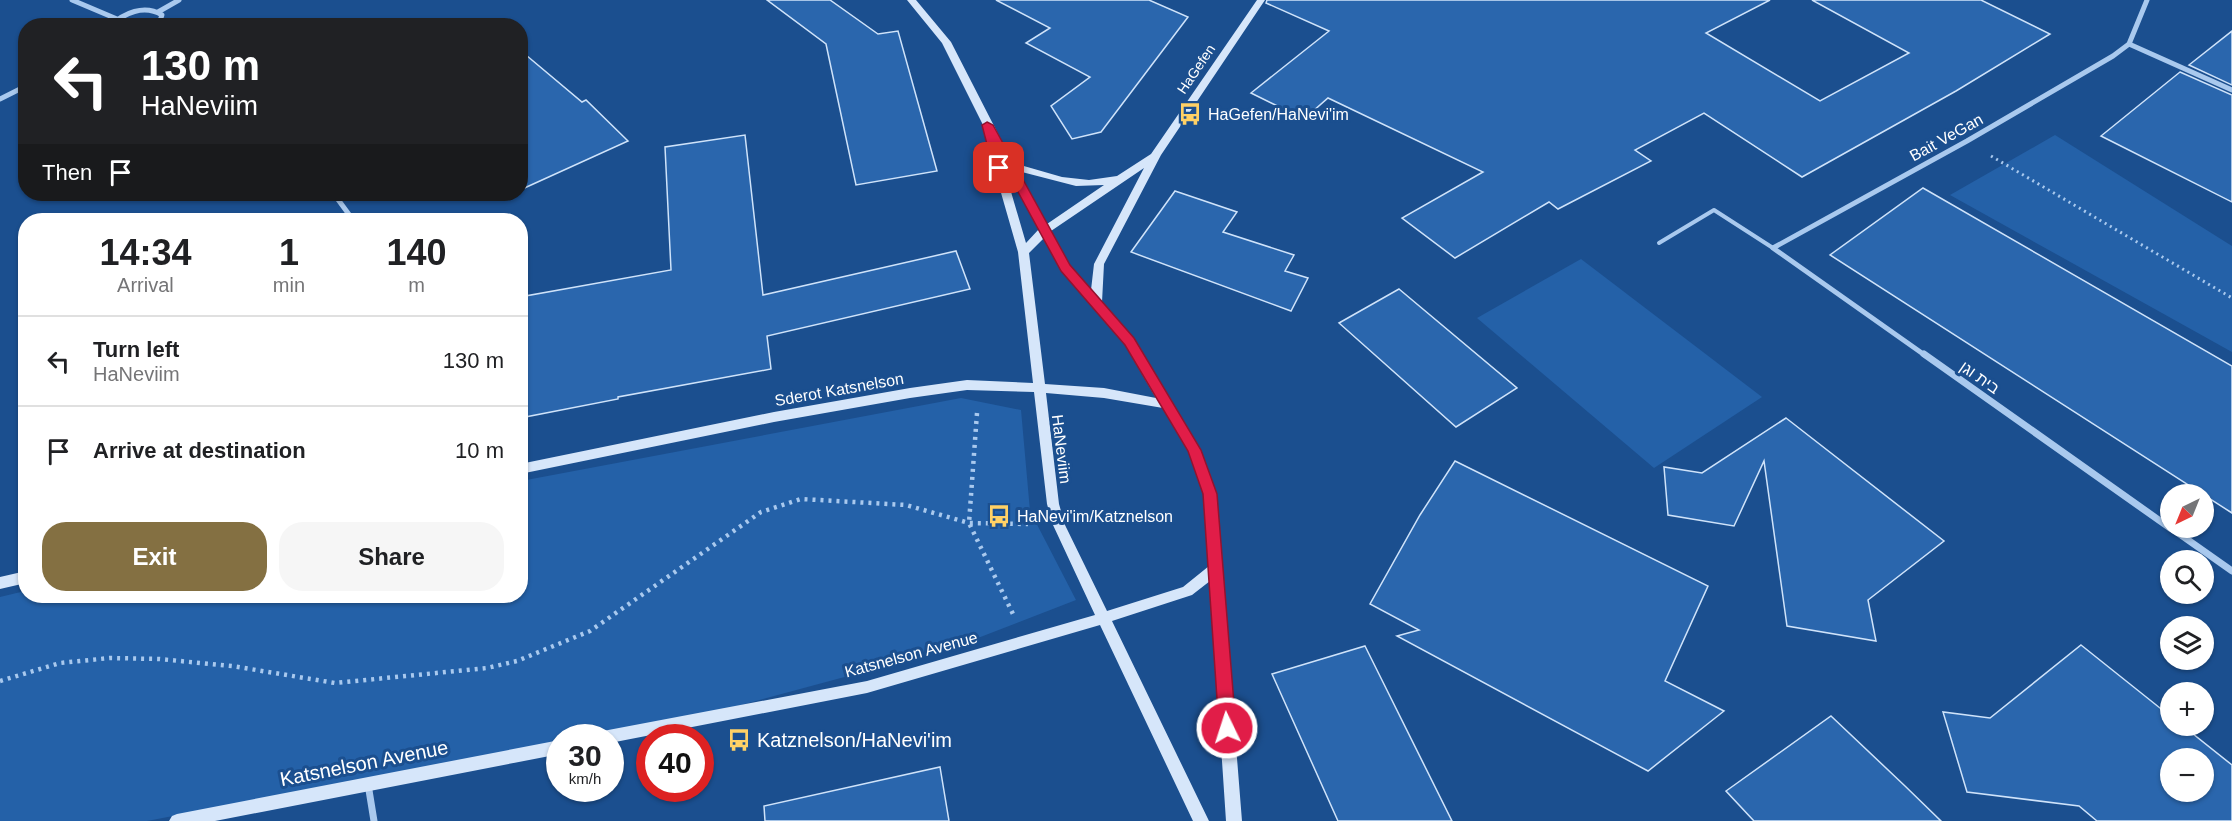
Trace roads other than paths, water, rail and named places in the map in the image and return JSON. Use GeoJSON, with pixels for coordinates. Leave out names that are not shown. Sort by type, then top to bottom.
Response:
{"type":"FeatureCollection","features":[{"type":"Feature","properties":{"kind":"street"},"geometry":{"type":"LineString","coordinates":[[72,0],[115,18]]}},
{"type":"Feature","properties":{"kind":"street"},"geometry":{"type":"LineString","coordinates":[[119,18],[134,11],[158,12],[179,0]]}},
{"type":"Feature","properties":{"kind":"street","name":"HaNeviim"},"geometry":{"type":"LineString","coordinates":[[911,0],[946,42],[987,125],[1066,268],[1129,342],[1194,450],[1210,494],[1234,821]]}},
{"type":"Feature","properties":{"kind":"street","name":"HaGefen"},"geometry":{"type":"LineString","coordinates":[[1096,303],[1099,264],[1156,154],[1261,0]]}},
{"type":"Feature","properties":{"kind":"street"},"geometry":{"type":"LineString","coordinates":[[2147,0],[2129,44],[2232,90]]}},
{"type":"Feature","properties":{"kind":"street"},"geometry":{"type":"LineString","coordinates":[[158,12],[162,18]]}},
{"type":"Feature","properties":{"kind":"street","name":"Bait VeGan"},"geometry":{"type":"LineString","coordinates":[[1773,249],[1967,141],[2114,56],[2129,44]]}},
{"type":"Feature","properties":{"kind":"street"},"geometry":{"type":"LineString","coordinates":[[0,99],[18,90]]}},
{"type":"Feature","properties":{"kind":"street","name":"HaNeviim"},"geometry":{"type":"LineString","coordinates":[[987,125],[1023,252],[1037,388],[1053,504],[1059,525],[1201,821]]}},
{"type":"Feature","properties":{"kind":"street","name":"HaGefen"},"geometry":{"type":"LineString","coordinates":[[1023,252],[1045,230],[1156,154]]}},
{"type":"Feature","properties":{"kind":"street"},"geometry":{"type":"LineString","coordinates":[[1009,165],[1056,179],[1103,183],[1131,171]]}},
{"type":"Feature","properties":{"kind":"street","name":"בית וגן"},"geometry":{"type":"LineString","coordinates":[[1773,249],[2160,520]]}},
{"type":"Feature","properties":{"kind":"street","name":"Sderot Katsnelson"},"geometry":{"type":"LineString","coordinates":[[528,467],[820,409],[910,393],[979,385],[1104,393],[1166,404]]}},
{"type":"Feature","properties":{"kind":"street","name":"בית וגן"},"geometry":{"type":"LineString","coordinates":[[2185,538],[2232,571]]}},
{"type":"Feature","properties":{"kind":"street","name":"Katsnelson Avenue"},"geometry":{"type":"LineString","coordinates":[[624,734],[867,687],[1104,618],[1187,591],[1216,568]]}},
{"type":"Feature","properties":{"kind":"street"},"geometry":{"type":"LineString","coordinates":[[0,583],[18,579]]}},
{"type":"Feature","properties":{"kind":"street","name":"Katsnelson Avenue"},"geometry":{"type":"LineString","coordinates":[[177,821],[546,750]]}},
{"type":"Feature","properties":{"kind":"street"},"geometry":{"type":"LineString","coordinates":[[368,784],[374,821]]}},
{"type":"Feature","properties":{"kind":"lane"},"geometry":{"type":"LineString","coordinates":[[1659,243],[1714,210],[1773,249]]}},
{"type":"Feature","properties":{"kind":"place","name":"HaGefen/HaNevi'im"},"geometry":{"type":"Point","coordinates":[1190,114]}},
{"type":"Feature","properties":{"kind":"place","name":"HaNevi'im/Katznelson"},"geometry":{"type":"Point","coordinates":[999,516]}},
{"type":"Feature","properties":{"kind":"place","name":"Katznelson/HaNevi'im"},"geometry":{"type":"Point","coordinates":[739,740]}}]}
